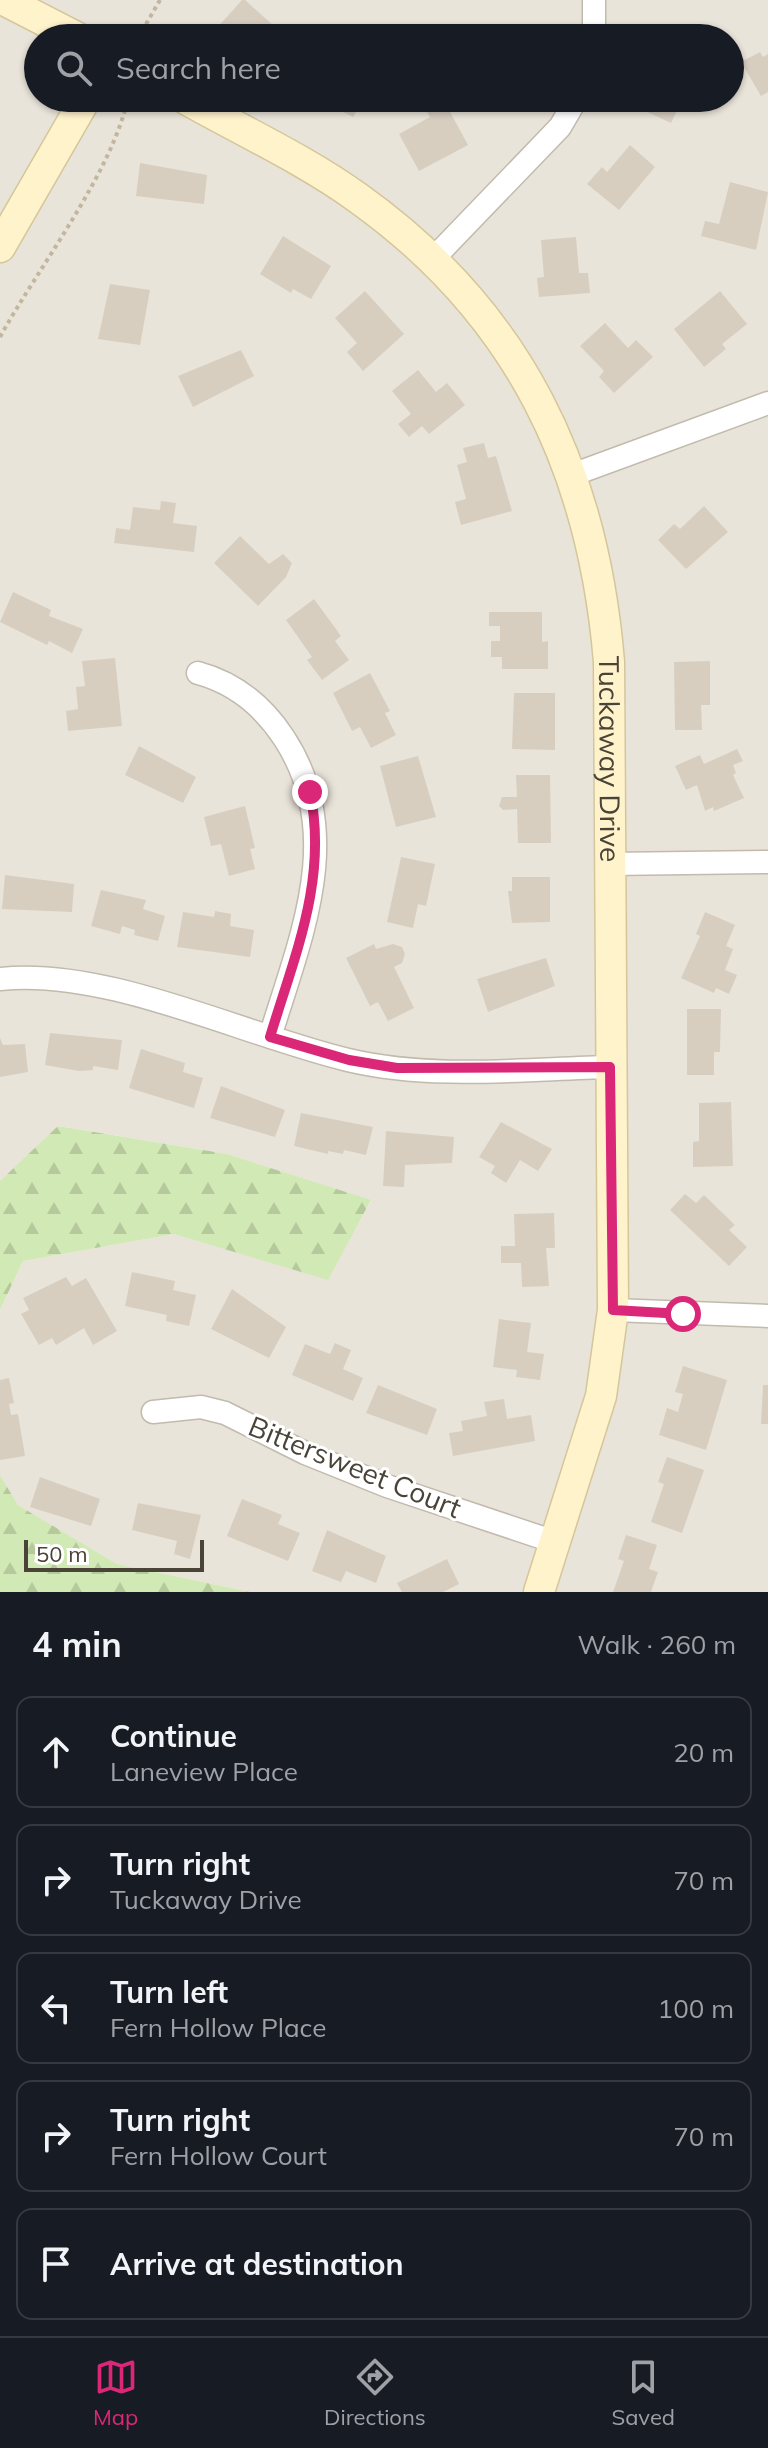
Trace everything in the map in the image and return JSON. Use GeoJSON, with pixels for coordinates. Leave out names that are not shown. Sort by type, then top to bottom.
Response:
{"type":"FeatureCollection","features":[{"type":"Feature","properties":{"kind":"street"},"geometry":{"type":"LineString","coordinates":[[4,0],[51,24]]}},
{"type":"Feature","properties":{"kind":"street"},"geometry":{"type":"LineString","coordinates":[[594,0],[594,24]]}},
{"type":"Feature","properties":{"kind":"street"},"geometry":{"type":"LineString","coordinates":[[0,247],[78,112]]}},
{"type":"Feature","properties":{"kind":"street","name":"Tuckaway Drive"},"geometry":{"type":"LineString","coordinates":[[209,112],[358,197],[433,259],[508,351],[535,393],[572,475],[590,531],[604,601],[609,662],[613,1310],[601,1396],[539,1592]]}},
{"type":"Feature","properties":{"kind":"street"},"geometry":{"type":"LineString","coordinates":[[433,259],[560,127],[569,112]]}},
{"type":"Feature","properties":{"kind":"street"},"geometry":{"type":"LineString","coordinates":[[572,475],[768,403]]}},
{"type":"Feature","properties":{"kind":"street"},"geometry":{"type":"LineString","coordinates":[[198,673],[233,686],[255,702],[275,723],[296,756],[314,807],[317,868],[312,898],[270,1037]]}},
{"type":"Feature","properties":{"kind":"street"},"geometry":{"type":"LineString","coordinates":[[609,864],[768,862]]}},
{"type":"Feature","properties":{"kind":"street"},"geometry":{"type":"LineString","coordinates":[[0,979],[54,978],[98,985],[349,1060],[397,1068],[610,1067]]}},
{"type":"Feature","properties":{"kind":"street"},"geometry":{"type":"LineString","coordinates":[[613,1310],[768,1316]]}},
{"type":"Feature","properties":{"kind":"street","name":"Bittersweet Court"},"geometry":{"type":"LineString","coordinates":[[153,1412],[201,1407],[225,1413],[305,1453],[387,1486],[555,1542]]}},
{"type":"Feature","properties":{"kind":"path"},"geometry":{"type":"LineString","coordinates":[[146,24],[160,0]]}},
{"type":"Feature","properties":{"kind":"path"},"geometry":{"type":"LineString","coordinates":[[0,337],[106,157],[125,112]]}},
{"type":"Feature","properties":{"kind":"shaded area"},"geometry":{"type":"Polygon","coordinates":[[[0,0],[768,0],[768,1592],[250,1592],[117,1564],[18,1505],[0,1475],[0,1310],[23,1261],[174,1234],[327,1279],[371,1201],[227,1154],[59,1126],[0,1181],[0,0]]]}},
{"type":"Feature","properties":{"kind":"green space"},"geometry":{"type":"Polygon","coordinates":[[[58,1126],[227,1154],[371,1200],[328,1280],[174,1234],[23,1261],[0,1310],[0,1181],[58,1126]]]}},
{"type":"Feature","properties":{"kind":"green space"},"geometry":{"type":"Polygon","coordinates":[[[0,1475],[18,1505],[117,1564],[250,1592],[0,1592],[0,1475]]]}},
{"type":"Feature","properties":{"kind":"building"},"geometry":{"type":"Polygon","coordinates":[[[245,0],[272,24],[220,24],[245,0]]]}},
{"type":"Feature","properties":{"kind":"building"},"geometry":{"type":"Polygon","coordinates":[[[760,52],[763,57],[768,54],[768,92],[761,96],[744,67],[744,60],[760,52]]]}},
{"type":"Feature","properties":{"kind":"building"},"geometry":{"type":"Polygon","coordinates":[[[427,112],[450,112],[468,145],[419,171],[399,134],[430,117],[427,112]]]}},
{"type":"Feature","properties":{"kind":"building"},"geometry":{"type":"Polygon","coordinates":[[[647,112],[676,112],[671,123],[647,112]]]}},
{"type":"Feature","properties":{"kind":"building"},"geometry":{"type":"Polygon","coordinates":[[[630,145],[655,167],[619,210],[587,184],[602,167],[607,172],[630,145]]]}},
{"type":"Feature","properties":{"kind":"building"},"geometry":{"type":"Polygon","coordinates":[[[140,163],[207,175],[204,204],[136,196],[140,163]]]}},
{"type":"Feature","properties":{"kind":"building"},"geometry":{"type":"Polygon","coordinates":[[[730,182],[768,192],[756,250],[701,236],[705,221],[719,224],[730,182]]]}},
{"type":"Feature","properties":{"kind":"building"},"geometry":{"type":"Polygon","coordinates":[[[283,236],[331,266],[311,299],[293,289],[291,293],[260,274],[283,236]]]}},
{"type":"Feature","properties":{"kind":"building"},"geometry":{"type":"Polygon","coordinates":[[[576,237],[579,273],[588,273],[590,293],[539,297],[537,278],[544,277],[541,240],[576,237]]]}},
{"type":"Feature","properties":{"kind":"building"},"geometry":{"type":"Polygon","coordinates":[[[110,284],[150,290],[140,345],[98,339],[110,284]]]}},
{"type":"Feature","properties":{"kind":"building"},"geometry":{"type":"Polygon","coordinates":[[[365,291],[404,334],[363,371],[347,352],[357,343],[335,318],[365,291]]]}},
{"type":"Feature","properties":{"kind":"building"},"geometry":{"type":"Polygon","coordinates":[[[720,291],[747,324],[722,344],[726,349],[704,367],[674,329],[720,291]]]}},
{"type":"Feature","properties":{"kind":"building"},"geometry":{"type":"Polygon","coordinates":[[[605,323],[628,348],[636,340],[653,357],[614,393],[599,377],[604,371],[580,346],[605,323]]]}},
{"type":"Feature","properties":{"kind":"building"},"geometry":{"type":"Polygon","coordinates":[[[241,350],[254,376],[193,407],[178,376],[241,350]]]}},
{"type":"Feature","properties":{"kind":"building"},"geometry":{"type":"Polygon","coordinates":[[[418,370],[436,392],[447,383],[465,405],[429,434],[422,426],[409,437],[398,424],[411,414],[392,391],[418,370]]]}},
{"type":"Feature","properties":{"kind":"building"},"geometry":{"type":"Polygon","coordinates":[[[484,443],[488,458],[496,456],[512,511],[461,525],[455,502],[466,499],[457,465],[467,462],[463,448],[484,443]]]}},
{"type":"Feature","properties":{"kind":"building"},"geometry":{"type":"Polygon","coordinates":[[[161,501],[176,503],[173,523],[197,526],[194,552],[114,543],[116,528],[130,530],[133,507],[160,510],[161,501]]]}},
{"type":"Feature","properties":{"kind":"building"},"geometry":{"type":"Polygon","coordinates":[[[704,506],[728,532],[686,569],[658,540],[674,524],[680,529],[704,506]]]}},
{"type":"Feature","properties":{"kind":"building"},"geometry":{"type":"Polygon","coordinates":[[[240,536],[269,564],[283,554],[292,563],[286,577],[258,606],[214,563],[240,536]]]}},
{"type":"Feature","properties":{"kind":"building"},"geometry":{"type":"Polygon","coordinates":[[[13,592],[51,610],[49,616],[83,629],[72,653],[49,641],[47,645],[0,622],[13,592]]]}},
{"type":"Feature","properties":{"kind":"building"},"geometry":{"type":"Polygon","coordinates":[[[314,599],[341,636],[335,641],[349,660],[322,680],[307,660],[312,657],[286,620],[314,599]]]}},
{"type":"Feature","properties":{"kind":"building"},"geometry":{"type":"Polygon","coordinates":[[[489,612],[542,612],[542,642],[548,641],[548,669],[502,669],[502,657],[491,657],[491,641],[500,641],[500,626],[489,626],[489,612]]]}},
{"type":"Feature","properties":{"kind":"building"},"geometry":{"type":"Polygon","coordinates":[[[115,658],[122,726],[68,731],[66,711],[78,709],[76,687],[85,686],[82,661],[115,658]]]}},
{"type":"Feature","properties":{"kind":"building"},"geometry":{"type":"Polygon","coordinates":[[[710,661],[710,705],[701,705],[702,730],[675,730],[674,662],[710,661]]]}},
{"type":"Feature","properties":{"kind":"building"},"geometry":{"type":"Polygon","coordinates":[[[370,673],[390,711],[385,713],[396,735],[371,748],[360,727],[352,731],[333,693],[370,673]]]}},
{"type":"Feature","properties":{"kind":"building"},"geometry":{"type":"Polygon","coordinates":[[[514,693],[555,693],[555,750],[512,749],[514,693]]]}},
{"type":"Feature","properties":{"kind":"building"},"geometry":{"type":"Polygon","coordinates":[[[139,746],[196,777],[183,803],[125,775],[139,746]]]}},
{"type":"Feature","properties":{"kind":"building"},"geometry":{"type":"Polygon","coordinates":[[[737,749],[743,761],[733,765],[736,773],[733,775],[744,798],[714,811],[713,807],[705,811],[697,785],[686,790],[675,766],[700,755],[704,764],[737,749]]]}},
{"type":"Feature","properties":{"kind":"building"},"geometry":{"type":"Polygon","coordinates":[[[418,756],[436,817],[396,827],[380,766],[418,756]]]}},
{"type":"Feature","properties":{"kind":"building"},"geometry":{"type":"Polygon","coordinates":[[[516,775],[550,775],[551,843],[518,843],[517,809],[503,810],[499,806],[502,797],[517,797],[516,775]]]}},
{"type":"Feature","properties":{"kind":"building"},"geometry":{"type":"Polygon","coordinates":[[[245,806],[255,848],[250,849],[255,869],[229,876],[221,844],[211,846],[204,817],[245,806]]]}},
{"type":"Feature","properties":{"kind":"building"},"geometry":{"type":"Polygon","coordinates":[[[401,857],[435,864],[426,906],[418,904],[413,928],[387,922],[401,857]]]}},
{"type":"Feature","properties":{"kind":"building"},"geometry":{"type":"Polygon","coordinates":[[[5,875],[74,884],[72,912],[2,909],[5,875]]]}},
{"type":"Feature","properties":{"kind":"building"},"geometry":{"type":"Polygon","coordinates":[[[512,877],[550,877],[550,922],[512,923],[508,891],[512,891],[512,877]]]}},
{"type":"Feature","properties":{"kind":"building"},"geometry":{"type":"Polygon","coordinates":[[[101,890],[146,900],[143,909],[165,916],[158,941],[134,935],[135,930],[122,926],[120,934],[91,926],[101,890]]]}},
{"type":"Feature","properties":{"kind":"building"},"geometry":{"type":"Polygon","coordinates":[[[215,911],[231,914],[230,926],[254,930],[250,957],[177,947],[183,912],[214,917],[215,911]]]}},
{"type":"Feature","properties":{"kind":"building"},"geometry":{"type":"Polygon","coordinates":[[[705,912],[735,925],[726,946],[733,949],[725,970],[737,975],[729,994],[716,988],[714,993],[681,978],[700,936],[696,934],[705,912]]]}},
{"type":"Feature","properties":{"kind":"building"},"geometry":{"type":"Polygon","coordinates":[[[374,944],[376,949],[393,944],[402,947],[405,954],[402,963],[394,967],[414,1008],[388,1021],[378,1002],[370,1006],[346,958],[374,944]]]}},
{"type":"Feature","properties":{"kind":"building"},"geometry":{"type":"Polygon","coordinates":[[[546,958],[555,986],[488,1012],[477,979],[546,958]]]}},
{"type":"Feature","properties":{"kind":"building"},"geometry":{"type":"Polygon","coordinates":[[[687,1009],[721,1009],[720,1052],[714,1052],[714,1075],[687,1075],[687,1009]]]}},
{"type":"Feature","properties":{"kind":"building"},"geometry":{"type":"Polygon","coordinates":[[[50,1033],[122,1040],[118,1070],[93,1066],[93,1070],[79,1071],[45,1065],[50,1033]]]}},
{"type":"Feature","properties":{"kind":"building"},"geometry":{"type":"Polygon","coordinates":[[[0,1038],[3,1045],[25,1044],[28,1072],[0,1077],[0,1038]]]}},
{"type":"Feature","properties":{"kind":"building"},"geometry":{"type":"Polygon","coordinates":[[[141,1049],[185,1063],[183,1072],[203,1078],[194,1108],[129,1088],[141,1049]]]}},
{"type":"Feature","properties":{"kind":"building"},"geometry":{"type":"Polygon","coordinates":[[[221,1086],[285,1110],[275,1137],[210,1118],[221,1086]]]}},
{"type":"Feature","properties":{"kind":"building"},"geometry":{"type":"Polygon","coordinates":[[[731,1102],[733,1166],[693,1167],[693,1142],[699,1141],[699,1103],[731,1102]]]}},
{"type":"Feature","properties":{"kind":"building"},"geometry":{"type":"Polygon","coordinates":[[[301,1113],[373,1127],[366,1155],[344,1150],[343,1154],[328,1151],[328,1154],[294,1146],[301,1113]]]}},
{"type":"Feature","properties":{"kind":"building"},"geometry":{"type":"Polygon","coordinates":[[[501,1122],[552,1149],[538,1171],[520,1160],[506,1183],[491,1173],[495,1166],[479,1157],[501,1122]]]}},
{"type":"Feature","properties":{"kind":"building"},"geometry":{"type":"Polygon","coordinates":[[[386,1131],[454,1137],[452,1163],[405,1165],[404,1187],[383,1186],[386,1131]]]}},
{"type":"Feature","properties":{"kind":"building"},"geometry":{"type":"Polygon","coordinates":[[[685,1194],[696,1203],[704,1195],[735,1225],[729,1230],[747,1247],[729,1266],[670,1210],[685,1194]]]}},
{"type":"Feature","properties":{"kind":"building"},"geometry":{"type":"Polygon","coordinates":[[[554,1213],[555,1248],[546,1248],[549,1286],[522,1287],[521,1263],[501,1263],[501,1246],[515,1246],[514,1214],[554,1213]]]}},
{"type":"Feature","properties":{"kind":"building"},"geometry":{"type":"Polygon","coordinates":[[[132,1272],[175,1281],[173,1290],[196,1295],[189,1326],[166,1321],[167,1315],[125,1306],[132,1272]]]}},
{"type":"Feature","properties":{"kind":"building"},"geometry":{"type":"Polygon","coordinates":[[[66,1277],[72,1286],[86,1278],[117,1331],[93,1345],[84,1328],[56,1345],[52,1338],[39,1345],[21,1314],[29,1310],[23,1298],[66,1277]]]}},
{"type":"Feature","properties":{"kind":"building"},"geometry":{"type":"Polygon","coordinates":[[[232,1289],[286,1327],[269,1358],[211,1329],[232,1289]]]}},
{"type":"Feature","properties":{"kind":"building"},"geometry":{"type":"Polygon","coordinates":[[[499,1319],[531,1323],[527,1352],[544,1354],[540,1380],[516,1377],[517,1370],[493,1367],[499,1319]]]}},
{"type":"Feature","properties":{"kind":"building"},"geometry":{"type":"Polygon","coordinates":[[[335,1343],[351,1350],[343,1369],[363,1378],[353,1401],[292,1375],[305,1344],[330,1354],[335,1343]]]}},
{"type":"Feature","properties":{"kind":"building"},"geometry":{"type":"Polygon","coordinates":[[[683,1366],[727,1380],[706,1450],[659,1435],[667,1408],[678,1412],[683,1394],[675,1392],[683,1366]]]}},
{"type":"Feature","properties":{"kind":"building"},"geometry":{"type":"Polygon","coordinates":[[[9,1378],[14,1403],[9,1404],[11,1415],[18,1414],[25,1456],[0,1460],[0,1380],[9,1378]]]}},
{"type":"Feature","properties":{"kind":"building"},"geometry":{"type":"Polygon","coordinates":[[[378,1385],[437,1409],[427,1435],[366,1413],[378,1385]]]}},
{"type":"Feature","properties":{"kind":"building"},"geometry":{"type":"Polygon","coordinates":[[[763,1385],[768,1385],[768,1424],[761,1424],[763,1385]]]}},
{"type":"Feature","properties":{"kind":"building"},"geometry":{"type":"Polygon","coordinates":[[[504,1399],[507,1419],[531,1415],[535,1441],[453,1456],[449,1433],[463,1431],[461,1421],[487,1416],[484,1402],[504,1399]]]}},
{"type":"Feature","properties":{"kind":"building"},"geometry":{"type":"Polygon","coordinates":[[[667,1457],[704,1470],[682,1533],[651,1522],[664,1484],[658,1482],[667,1457]]]}},
{"type":"Feature","properties":{"kind":"building"},"geometry":{"type":"Polygon","coordinates":[[[40,1477],[100,1499],[91,1526],[30,1507],[40,1477]]]}},
{"type":"Feature","properties":{"kind":"building"},"geometry":{"type":"Polygon","coordinates":[[[242,1499],[282,1515],[278,1524],[300,1533],[288,1561],[227,1536],[242,1499]]]}},
{"type":"Feature","properties":{"kind":"building"},"geometry":{"type":"Polygon","coordinates":[[[138,1503],[201,1515],[190,1559],[174,1554],[177,1541],[132,1530],[138,1503]]]}},
{"type":"Feature","properties":{"kind":"building"},"geometry":{"type":"Polygon","coordinates":[[[327,1530],[386,1556],[376,1583],[346,1571],[341,1582],[312,1571],[327,1530]]]}},
{"type":"Feature","properties":{"kind":"building"},"geometry":{"type":"Polygon","coordinates":[[[626,1535],[657,1545],[649,1569],[658,1572],[651,1592],[613,1592],[624,1561],[618,1559],[626,1535]]]}},
{"type":"Feature","properties":{"kind":"building"},"geometry":{"type":"Polygon","coordinates":[[[447,1559],[459,1584],[443,1592],[402,1592],[397,1583],[447,1559]]]}},
{"type":"Feature","properties":{"kind":"route"},"geometry":{"type":"LineString","coordinates":[[310,792],[317,822],[317,868],[312,898],[270,1037],[349,1060],[397,1068],[610,1067],[613,1310],[683,1314]]}}]}
